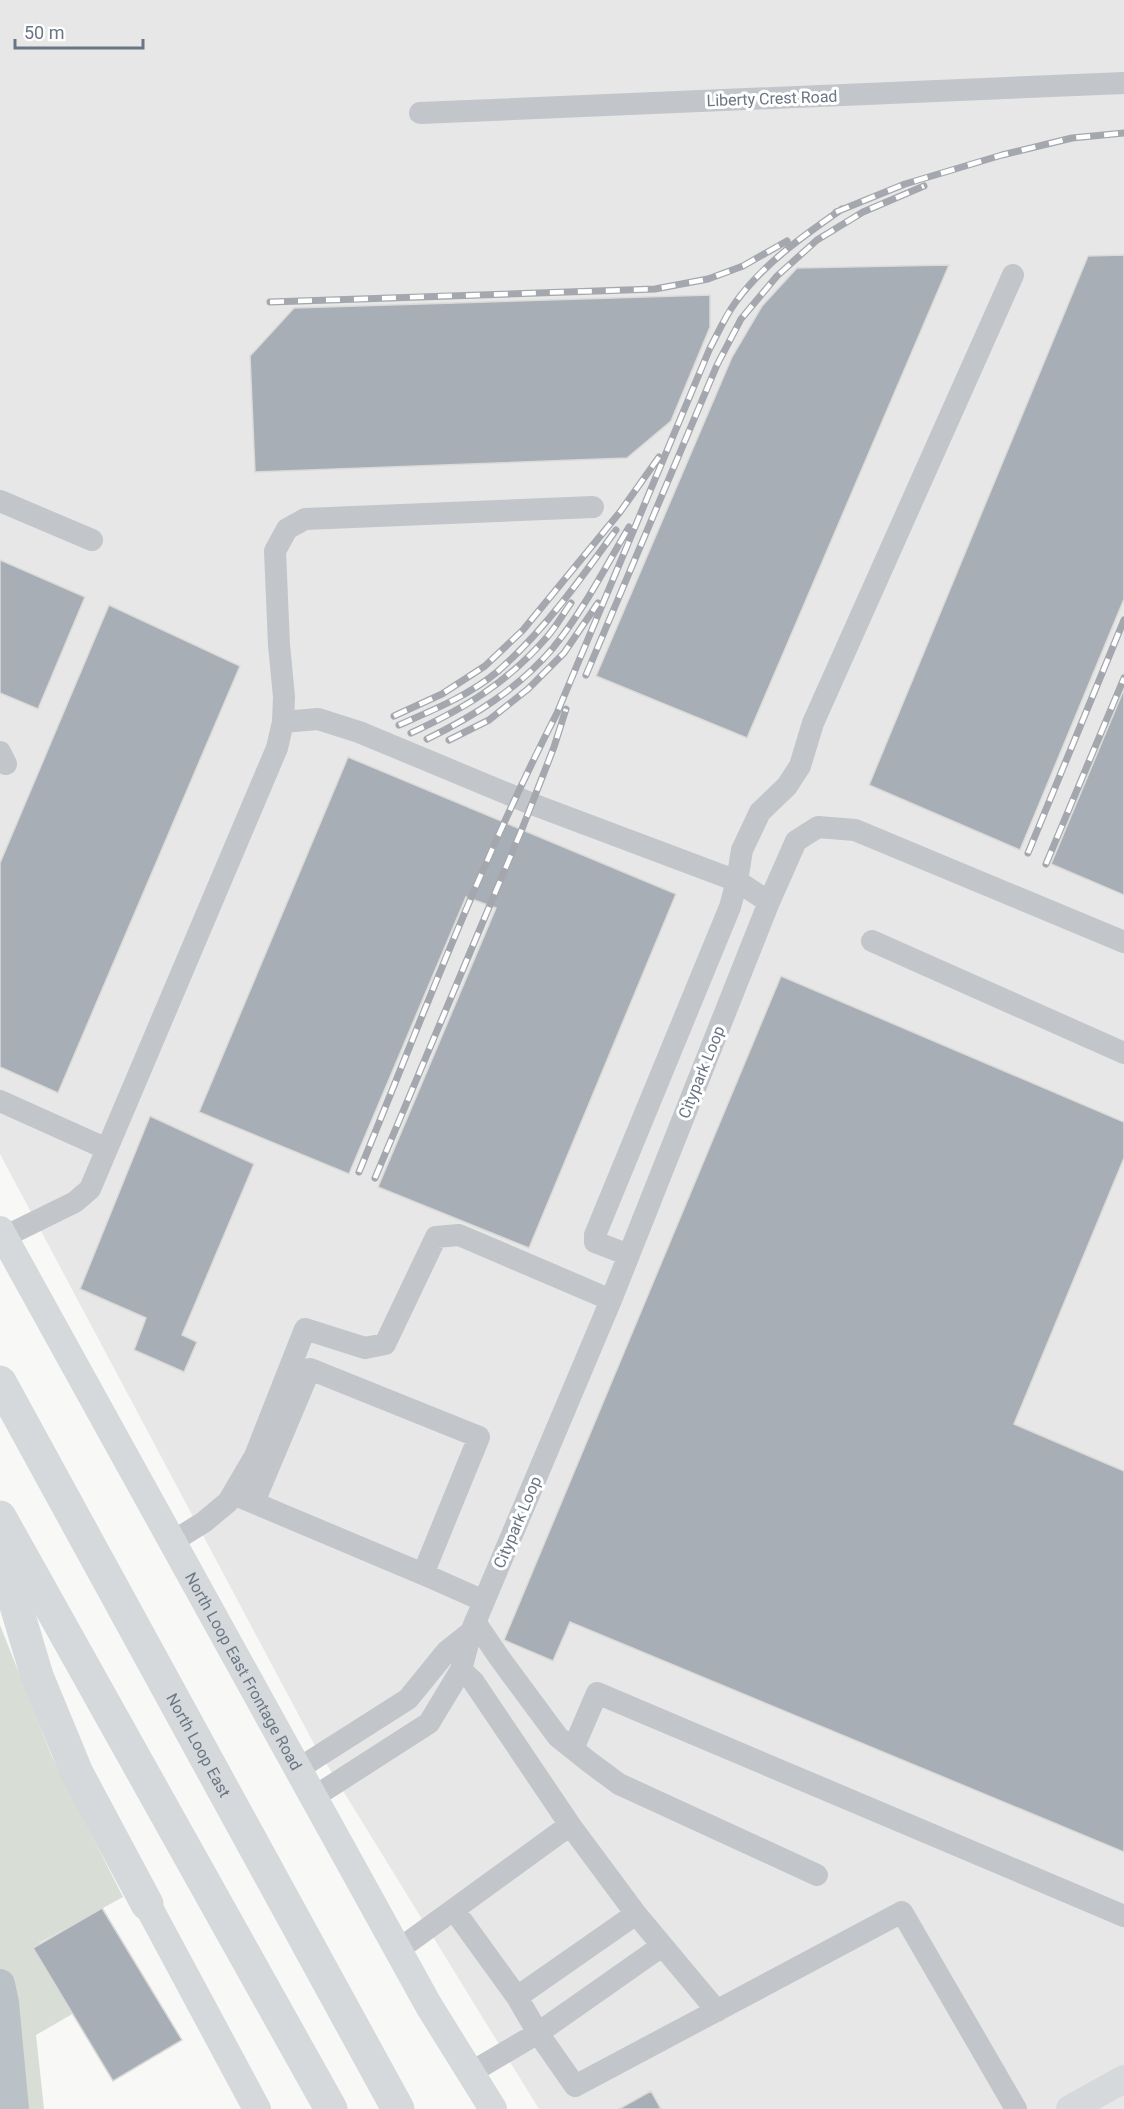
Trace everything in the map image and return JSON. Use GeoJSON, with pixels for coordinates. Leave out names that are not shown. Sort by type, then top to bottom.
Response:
{"type":"FeatureCollection","features":[{"type":"Feature","properties":{"kind":"highway","name":"North Loop East"},"geometry":{"type":"LineString","coordinates":[[0,1382],[398,2109]]}},
{"type":"Feature","properties":{"kind":"highway"},"geometry":{"type":"LineString","coordinates":[[0,1517],[331,2109]]}},
{"type":"Feature","properties":{"kind":"highway"},"geometry":{"type":"LineString","coordinates":[[0,1552],[37,1676],[77,1773],[147,1904]]}},
{"type":"Feature","properties":{"kind":"main road","name":"North Loop East Frontage Road"},"geometry":{"type":"LineString","coordinates":[[2,1234],[429,2006],[493,2109]]}},
{"type":"Feature","properties":{"kind":"main road"},"geometry":{"type":"LineString","coordinates":[[147,1904],[257,2109]]}},
{"type":"Feature","properties":{"kind":"main road"},"geometry":{"type":"LineString","coordinates":[[1070,2109],[1124,2079]]}},
{"type":"Feature","properties":{"kind":"street","name":"Liberty Crest Road"},"geometry":{"type":"LineString","coordinates":[[420,113],[1124,83]]}},
{"type":"Feature","properties":{"kind":"street"},"geometry":{"type":"LineString","coordinates":[[629,1255],[595,1242],[595,1235],[730,907],[742,850],[760,812],[787,786],[800,766],[813,723],[1013,274]]}},
{"type":"Feature","properties":{"kind":"street"},"geometry":{"type":"LineString","coordinates":[[0,501],[92,540]]}},
{"type":"Feature","properties":{"kind":"street"},"geometry":{"type":"LineString","coordinates":[[2,1234],[75,1202],[90,1188],[277,748],[283,722],[284,698],[275,550],[287,529],[305,519],[593,507]]}},
{"type":"Feature","properties":{"kind":"street"},"geometry":{"type":"LineString","coordinates":[[283,722],[318,719],[359,732],[532,804],[737,881],[769,902]]}},
{"type":"Feature","properties":{"kind":"street","name":"Citypark Loop"},"geometry":{"type":"LineString","coordinates":[[314,1797],[429,1723],[461,1670],[473,1627],[611,1300],[769,902],[796,841],[818,827],[855,830],[1124,942]]}},
{"type":"Feature","properties":{"kind":"street"},"geometry":{"type":"LineString","coordinates":[[872,941],[1124,1053]]}},
{"type":"Feature","properties":{"kind":"street"},"geometry":{"type":"LineString","coordinates":[[0,1101],[107,1149]]}},
{"type":"Feature","properties":{"kind":"street"},"geometry":{"type":"LineString","coordinates":[[617,1178],[653,1193]]}},
{"type":"Feature","properties":{"kind":"street"},"geometry":{"type":"LineString","coordinates":[[172,1542],[204,1522],[228,1502],[233,1494],[255,1456],[304,1329],[365,1348],[385,1344],[436,1237],[459,1235],[611,1300]]}},
{"type":"Feature","properties":{"kind":"street"},"geometry":{"type":"LineString","coordinates":[[254,1502],[310,1370],[479,1437],[423,1574]]}},
{"type":"Feature","properties":{"kind":"street"},"geometry":{"type":"LineString","coordinates":[[233,1494],[484,1601]]}},
{"type":"Feature","properties":{"kind":"street"},"geometry":{"type":"LineString","coordinates":[[473,1627],[501,1660],[558,1737],[620,1784],[817,1875]]}},
{"type":"Feature","properties":{"kind":"street","name":"Citypark Loop"},"geometry":{"type":"LineString","coordinates":[[298,1769],[408,1699],[447,1651],[473,1627]]}},
{"type":"Feature","properties":{"kind":"street"},"geometry":{"type":"LineString","coordinates":[[461,1670],[473,1681],[570,1825],[636,1914],[717,2011]]}},
{"type":"Feature","properties":{"kind":"street"},"geometry":{"type":"LineString","coordinates":[[573,1749],[597,1693],[1124,1916]]}},
{"type":"Feature","properties":{"kind":"street"},"geometry":{"type":"LineString","coordinates":[[398,1950],[570,1825]]}},
{"type":"Feature","properties":{"kind":"street"},"geometry":{"type":"LineString","coordinates":[[454,1910],[517,1997],[538,2033],[575,2086],[902,1912],[1016,2109]]}},
{"type":"Feature","properties":{"kind":"street"},"geometry":{"type":"LineString","coordinates":[[517,1997],[636,1914]]}},
{"type":"Feature","properties":{"kind":"street"},"geometry":{"type":"LineString","coordinates":[[470,2073],[538,2033],[662,1946]]}},
{"type":"Feature","properties":{"kind":"shaded area"},"geometry":{"type":"Polygon","coordinates":[[[0,0],[1124,0],[1124,2109],[539,2109],[313,1742],[0,1154],[0,0]]]}},
{"type":"Feature","properties":{"kind":"shaded area"},"geometry":{"type":"Polygon","coordinates":[[[0,1625],[52,1757],[123,1897],[39,1943],[74,2013],[36,2035],[44,2109],[0,2109],[0,1625]]]}},
{"type":"Feature","properties":{"kind":"building"},"geometry":{"type":"Polygon","coordinates":[[[1124,255],[1124,599],[1020,850],[869,785],[1088,256],[1124,255]]]}},
{"type":"Feature","properties":{"kind":"building"},"geometry":{"type":"Polygon","coordinates":[[[949,265],[747,738],[596,676],[732,357],[762,306],[797,268],[949,265]]]}},
{"type":"Feature","properties":{"kind":"building"},"geometry":{"type":"Polygon","coordinates":[[[710,295],[710,327],[671,421],[627,458],[255,472],[250,356],[294,308],[710,295]]]}},
{"type":"Feature","properties":{"kind":"building"},"geometry":{"type":"Polygon","coordinates":[[[0,560],[85,597],[38,709],[0,693],[0,560]]]}},
{"type":"Feature","properties":{"kind":"building"},"geometry":{"type":"Polygon","coordinates":[[[109,605],[240,666],[58,1093],[0,1067],[0,863],[109,605]]]}},
{"type":"Feature","properties":{"kind":"building"},"geometry":{"type":"Polygon","coordinates":[[[1124,689],[1124,895],[1051,864],[1124,689]]]}},
{"type":"Feature","properties":{"kind":"building"},"geometry":{"type":"Polygon","coordinates":[[[348,757],[676,894],[529,1248],[378,1187],[496,908],[466,897],[349,1174],[199,1112],[348,757]]]}},
{"type":"Feature","properties":{"kind":"building"},"geometry":{"type":"Polygon","coordinates":[[[781,976],[1124,1122],[1124,1158],[1014,1424],[1124,1471],[1124,1852],[570,1622],[553,1661],[504,1640],[781,976]]]}},
{"type":"Feature","properties":{"kind":"building"},"geometry":{"type":"Polygon","coordinates":[[[150,1116],[254,1164],[182,1335],[197,1342],[184,1372],[134,1350],[146,1318],[80,1289],[150,1116]]]}},
{"type":"Feature","properties":{"kind":"building"},"geometry":{"type":"Polygon","coordinates":[[[102,1908],[182,2040],[113,2081],[33,1948],[102,1908]]]}},
{"type":"Feature","properties":{"kind":"building"},"geometry":{"type":"Polygon","coordinates":[[[651,2091],[661,2109],[619,2109],[651,2091]]]}},
{"type":"Feature","properties":{"kind":"waterway"},"geometry":{"type":"LineString","coordinates":[[0,1984],[4,2003],[14,2109]]}},
{"type":"Feature","properties":{"kind":"railway"},"geometry":{"type":"LineString","coordinates":[[836,212],[905,184],[1002,155],[1072,138],[1124,133]]}},
{"type":"Feature","properties":{"kind":"railway"},"geometry":{"type":"LineString","coordinates":[[586,675],[717,365],[741,319],[777,276],[817,240],[863,212],[924,186]]}},
{"type":"Feature","properties":{"kind":"railway"},"geometry":{"type":"LineString","coordinates":[[359,1172],[429,998],[503,825],[557,713],[710,348],[731,308],[758,276],[798,240],[842,209]]}},
{"type":"Feature","properties":{"kind":"railway"},"geometry":{"type":"LineString","coordinates":[[270,302],[655,289],[708,279],[743,266],[787,241]]}},
{"type":"Feature","properties":{"kind":"railway"},"geometry":{"type":"LineString","coordinates":[[394,716],[442,694],[485,666],[523,630],[620,512],[659,457]]}},
{"type":"Feature","properties":{"kind":"railway"},"geometry":{"type":"LineString","coordinates":[[427,739],[462,721],[494,700],[539,663],[574,619],[629,527]]}},
{"type":"Feature","properties":{"kind":"railway"},"geometry":{"type":"LineString","coordinates":[[399,725],[462,695],[497,672],[545,623],[616,530]]}},
{"type":"Feature","properties":{"kind":"railway"},"geometry":{"type":"LineString","coordinates":[[411,733],[467,704],[501,681],[547,637],[571,603]]}},
{"type":"Feature","properties":{"kind":"railway"},"geometry":{"type":"LineString","coordinates":[[449,740],[489,720],[528,689],[564,653],[598,603]]}},
{"type":"Feature","properties":{"kind":"railway"},"geometry":{"type":"LineString","coordinates":[[1028,853],[1124,620]]}},
{"type":"Feature","properties":{"kind":"railway"},"geometry":{"type":"LineString","coordinates":[[1046,864],[1124,678]]}},
{"type":"Feature","properties":{"kind":"railway"},"geometry":{"type":"LineString","coordinates":[[375,1178],[522,829],[554,747],[566,709]]}}]}
